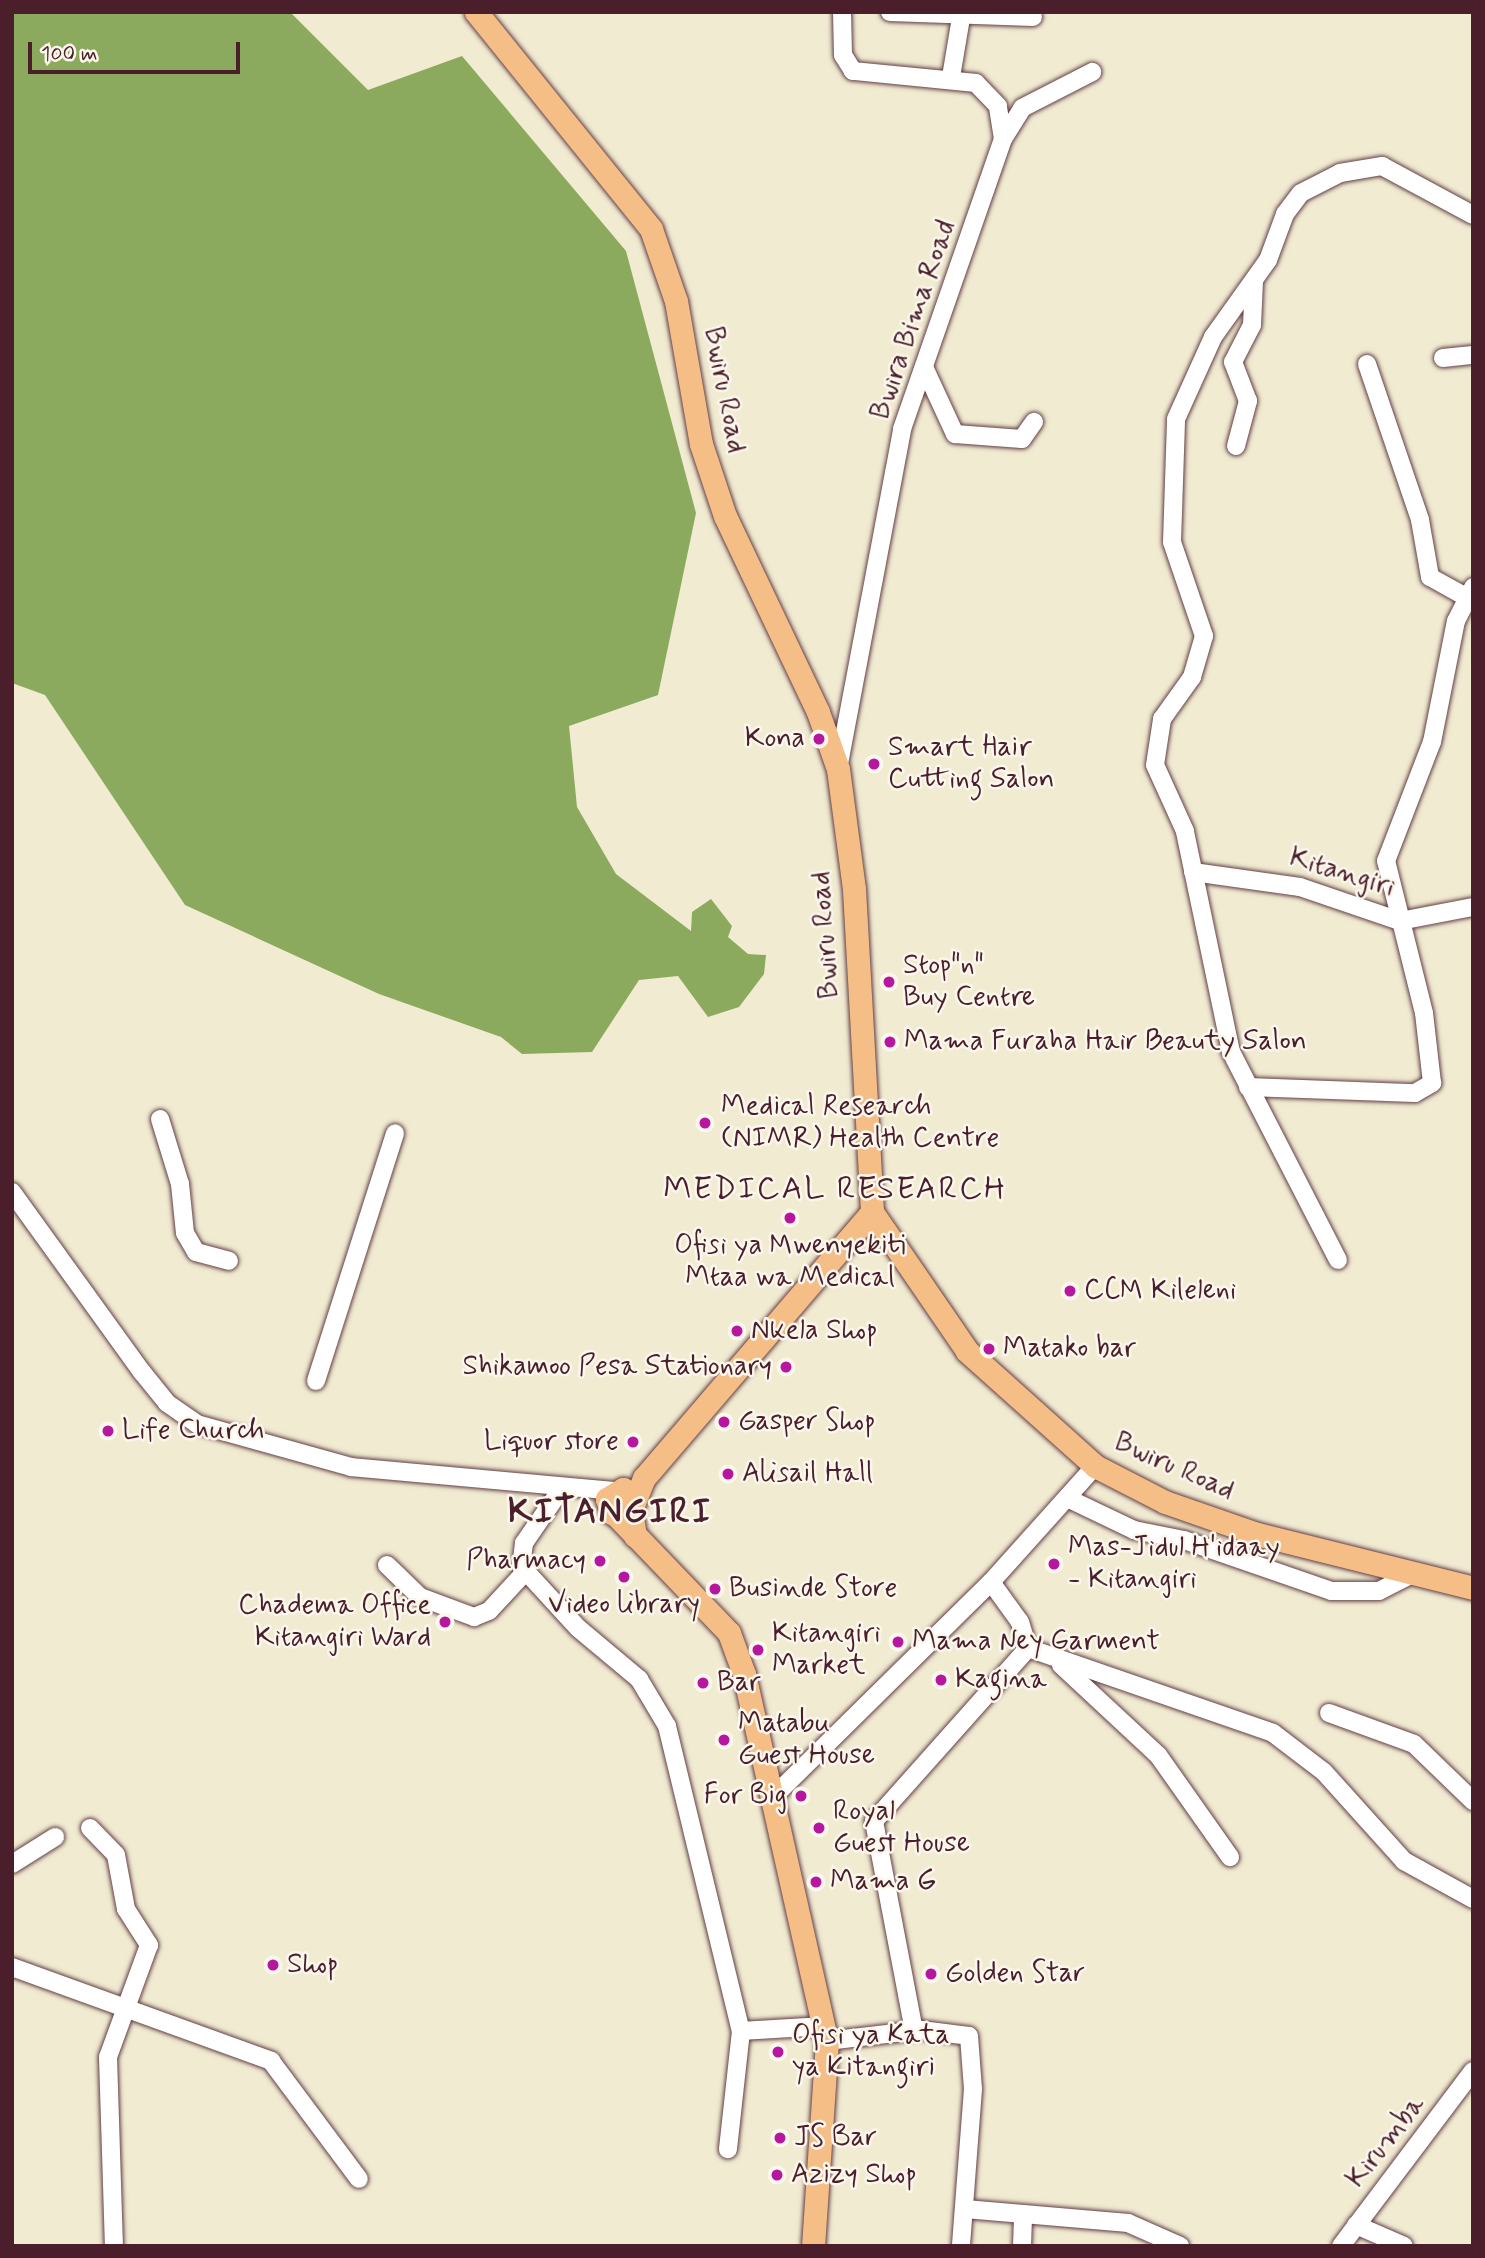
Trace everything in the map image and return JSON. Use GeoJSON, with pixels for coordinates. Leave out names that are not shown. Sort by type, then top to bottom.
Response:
{"type":"FeatureCollection","features":[{"type":"Feature","properties":{"kind":"main road","name":"Bwiru Road"},"geometry":{"type":"LineString","coordinates":[[476,12],[651,229],[676,301],[701,444],[725,516],[818,712],[838,769],[852,865],[872,1212],[967,1351],[1095,1466],[1205,1517],[1409,1576],[1473,1588]]}},
{"type":"Feature","properties":{"kind":"main road"},"geometry":{"type":"LineString","coordinates":[[813,2246],[825,2033],[776,1794],[737,1647],[635,1535],[616,1500],[644,1478],[872,1212]]}},
{"type":"Feature","properties":{"kind":"street"},"geometry":{"type":"LineString","coordinates":[[842,12],[843,55],[853,71],[951,77],[992,96],[1003,139]]}},
{"type":"Feature","properties":{"kind":"street"},"geometry":{"type":"LineString","coordinates":[[890,12],[961,18],[1033,17]]}},
{"type":"Feature","properties":{"kind":"street"},"geometry":{"type":"LineString","coordinates":[[951,77],[961,18]]}},
{"type":"Feature","properties":{"kind":"street","name":"Bwira Bima Road"},"geometry":{"type":"LineString","coordinates":[[838,769],[902,429],[1003,139],[1022,108],[1092,72]]}},
{"type":"Feature","properties":{"kind":"street"},"geometry":{"type":"LineString","coordinates":[[1338,1260],[1248,1087],[1220,1011],[1180,813],[1153,755],[1169,700],[1192,677],[1204,636],[1172,542],[1176,419],[1213,337],[1254,281],[1293,201],[1358,168],[1394,170],[1473,215]]}},
{"type":"Feature","properties":{"kind":"street"},"geometry":{"type":"LineString","coordinates":[[1236,446],[1248,401],[1233,362],[1252,324],[1254,281]]}},
{"type":"Feature","properties":{"kind":"street"},"geometry":{"type":"LineString","coordinates":[[1443,358],[1473,355]]}},
{"type":"Feature","properties":{"kind":"street"},"geometry":{"type":"LineString","coordinates":[[1248,1087],[1429,1090],[1434,1074],[1424,1013],[1385,861],[1389,839],[1432,742],[1468,591],[1430,577],[1420,520],[1367,365]]}},
{"type":"Feature","properties":{"kind":"street"},"geometry":{"type":"LineString","coordinates":[[923,367],[955,434],[1022,439],[1034,422]]}},
{"type":"Feature","properties":{"kind":"street","name":"Kitangiri"},"geometry":{"type":"LineString","coordinates":[[1193,872],[1300,887],[1399,921],[1473,907]]}},
{"type":"Feature","properties":{"kind":"street"},"geometry":{"type":"LineString","coordinates":[[160,1119],[180,1184],[184,1233],[196,1252],[229,1261]]}},
{"type":"Feature","properties":{"kind":"street"},"geometry":{"type":"LineString","coordinates":[[316,1381],[395,1133]]}},
{"type":"Feature","properties":{"kind":"street"},"geometry":{"type":"LineString","coordinates":[[12,1192],[142,1372],[167,1403],[197,1424],[351,1467],[562,1488],[616,1500]]}},
{"type":"Feature","properties":{"kind":"street"},"geometry":{"type":"LineString","coordinates":[[776,1794],[991,1582],[1095,1466]]}},
{"type":"Feature","properties":{"kind":"street"},"geometry":{"type":"LineString","coordinates":[[562,1488],[524,1544],[520,1559],[526,1571],[578,1628],[639,1679],[663,1714],[741,2031],[728,2149]]}},
{"type":"Feature","properties":{"kind":"street"},"geometry":{"type":"LineString","coordinates":[[1067,1498],[1134,1530],[1184,1540],[1331,1591],[1379,1591],[1409,1576]]}},
{"type":"Feature","properties":{"kind":"street"},"geometry":{"type":"LineString","coordinates":[[387,1565],[419,1597],[474,1617],[489,1611],[526,1571]]}},
{"type":"Feature","properties":{"kind":"street"},"geometry":{"type":"LineString","coordinates":[[991,1582],[1020,1622],[1028,1648]]}},
{"type":"Feature","properties":{"kind":"street"},"geometry":{"type":"LineString","coordinates":[[1028,1648],[1273,1732],[1324,1772],[1404,1861],[1473,1899]]}},
{"type":"Feature","properties":{"kind":"street"},"geometry":{"type":"LineString","coordinates":[[914,2031],[874,1821],[1028,1648]]}},
{"type":"Feature","properties":{"kind":"street"},"geometry":{"type":"LineString","coordinates":[[1053,1658],[1158,1755],[1230,1857]]}},
{"type":"Feature","properties":{"kind":"street"},"geometry":{"type":"LineString","coordinates":[[1329,1713],[1414,1745],[1473,1801]]}},
{"type":"Feature","properties":{"kind":"street"},"geometry":{"type":"LineString","coordinates":[[90,1828],[116,1855],[126,1909],[149,1945],[124,2004],[107,2074],[114,2246]]}},
{"type":"Feature","properties":{"kind":"street"},"geometry":{"type":"LineString","coordinates":[[12,1864],[55,1837]]}},
{"type":"Feature","properties":{"kind":"street"},"geometry":{"type":"LineString","coordinates":[[12,1967],[124,2004],[271,2061],[359,2179]]}},
{"type":"Feature","properties":{"kind":"street"},"geometry":{"type":"LineString","coordinates":[[741,2031],[960,2032],[972,2042],[961,2246]]}},
{"type":"Feature","properties":{"kind":"street","name":"Kirumba"},"geometry":{"type":"LineString","coordinates":[[1341,2246],[1473,2071]]}},
{"type":"Feature","properties":{"kind":"street"},"geometry":{"type":"LineString","coordinates":[[965,2209],[1128,2223],[1180,2246]]}},
{"type":"Feature","properties":{"kind":"street"},"geometry":{"type":"LineString","coordinates":[[1022,2246],[1023,2214]]}},
{"type":"Feature","properties":{"kind":"street"},"geometry":{"type":"LineString","coordinates":[[1356,2225],[1404,2246]]}},
{"type":"Feature","properties":{"kind":"green space"},"geometry":{"type":"Polygon","coordinates":[[[12,12],[290,12],[368,90],[462,56],[626,251],[696,513],[658,695],[569,726],[577,807],[616,874],[691,931],[692,912],[711,899],[732,926],[728,937],[748,954],[766,955],[764,974],[739,1007],[708,1017],[678,976],[639,980],[592,1052],[522,1054],[501,1037],[379,994],[185,905],[45,695],[12,683],[12,12]]]}},
{"type":"Feature","properties":{"kind":"place","name":"Kona"},"geometry":{"type":"Point","coordinates":[819,739]}},
{"type":"Feature","properties":{"kind":"place","name":"Smart Hair Cutting Salon"},"geometry":{"type":"Point","coordinates":[874,764]}},
{"type":"Feature","properties":{"kind":"place","name":"Stop\"n\" Buy Centre"},"geometry":{"type":"Point","coordinates":[889,982]}},
{"type":"Feature","properties":{"kind":"place","name":"Mama Furaha Hair Beauty Salon"},"geometry":{"type":"Point","coordinates":[890,1042]}},
{"type":"Feature","properties":{"kind":"place","name":"Medical Research (NIMR) Health Centre"},"geometry":{"type":"Point","coordinates":[705,1123]}},
{"type":"Feature","properties":{"kind":"place","name":"Ofisi ya Mwenyekiti Mtaa wa Medical"},"geometry":{"type":"Point","coordinates":[790,1218]}},
{"type":"Feature","properties":{"kind":"place","name":"CCM Kileleni"},"geometry":{"type":"Point","coordinates":[1070,1291]}},
{"type":"Feature","properties":{"kind":"place","name":"Nkela Shop"},"geometry":{"type":"Point","coordinates":[737,1331]}},
{"type":"Feature","properties":{"kind":"place","name":"Matako bar"},"geometry":{"type":"Point","coordinates":[989,1349]}},
{"type":"Feature","properties":{"kind":"place","name":"Shikamoo Pesa Stationary"},"geometry":{"type":"Point","coordinates":[786,1367]}},
{"type":"Feature","properties":{"kind":"place","name":"Gasper Shop"},"geometry":{"type":"Point","coordinates":[724,1422]}},
{"type":"Feature","properties":{"kind":"place","name":"Life Church"},"geometry":{"type":"Point","coordinates":[108,1431]}},
{"type":"Feature","properties":{"kind":"place","name":"Liquor store"},"geometry":{"type":"Point","coordinates":[633,1442]}},
{"type":"Feature","properties":{"kind":"place","name":"Alisail Hall"},"geometry":{"type":"Point","coordinates":[728,1474]}},
{"type":"Feature","properties":{"kind":"place","name":"Pharmacy"},"geometry":{"type":"Point","coordinates":[600,1561]}},
{"type":"Feature","properties":{"kind":"place","name":"Mas-Jidul H'idaay - Kitangiri"},"geometry":{"type":"Point","coordinates":[1054,1564]}},
{"type":"Feature","properties":{"kind":"place","name":"Video library"},"geometry":{"type":"Point","coordinates":[624,1577]}},
{"type":"Feature","properties":{"kind":"place","name":"Businde Store"},"geometry":{"type":"Point","coordinates":[715,1589]}},
{"type":"Feature","properties":{"kind":"place","name":"Chadema Office Kitangiri Ward"},"geometry":{"type":"Point","coordinates":[445,1622]}},
{"type":"Feature","properties":{"kind":"place","name":"Mama Ney Garment"},"geometry":{"type":"Point","coordinates":[898,1642]}},
{"type":"Feature","properties":{"kind":"place","name":"Kitangiri Market"},"geometry":{"type":"Point","coordinates":[758,1650]}},
{"type":"Feature","properties":{"kind":"place","name":"Kagina"},"geometry":{"type":"Point","coordinates":[941,1680]}},
{"type":"Feature","properties":{"kind":"place","name":"Bar"},"geometry":{"type":"Point","coordinates":[703,1683]}},
{"type":"Feature","properties":{"kind":"place","name":"Matabu Guest House"},"geometry":{"type":"Point","coordinates":[724,1740]}},
{"type":"Feature","properties":{"kind":"place","name":"For Big"},"geometry":{"type":"Point","coordinates":[801,1796]}},
{"type":"Feature","properties":{"kind":"place","name":"Royal Guest House"},"geometry":{"type":"Point","coordinates":[819,1828]}},
{"type":"Feature","properties":{"kind":"place","name":"Mama G"},"geometry":{"type":"Point","coordinates":[816,1882]}},
{"type":"Feature","properties":{"kind":"place","name":"Shop"},"geometry":{"type":"Point","coordinates":[273,1965]}},
{"type":"Feature","properties":{"kind":"place","name":"Golden Star"},"geometry":{"type":"Point","coordinates":[931,1974]}},
{"type":"Feature","properties":{"kind":"place","name":"Ofisi ya Kata ya Kitangiri"},"geometry":{"type":"Point","coordinates":[778,2052]}},
{"type":"Feature","properties":{"kind":"place","name":"JS Bar"},"geometry":{"type":"Point","coordinates":[780,2138]}},
{"type":"Feature","properties":{"kind":"place","name":"Azizy Shop"},"geometry":{"type":"Point","coordinates":[777,2175]}},
{"type":"Feature","properties":{"kind":"district","name":"MEDICAL RESEARCH"},"geometry":{"type":"Point","coordinates":[835,1189]}},
{"type":"Feature","properties":{"kind":"district","name":"KITANGIRI"},"geometry":{"type":"Point","coordinates":[610,1512]}}]}
